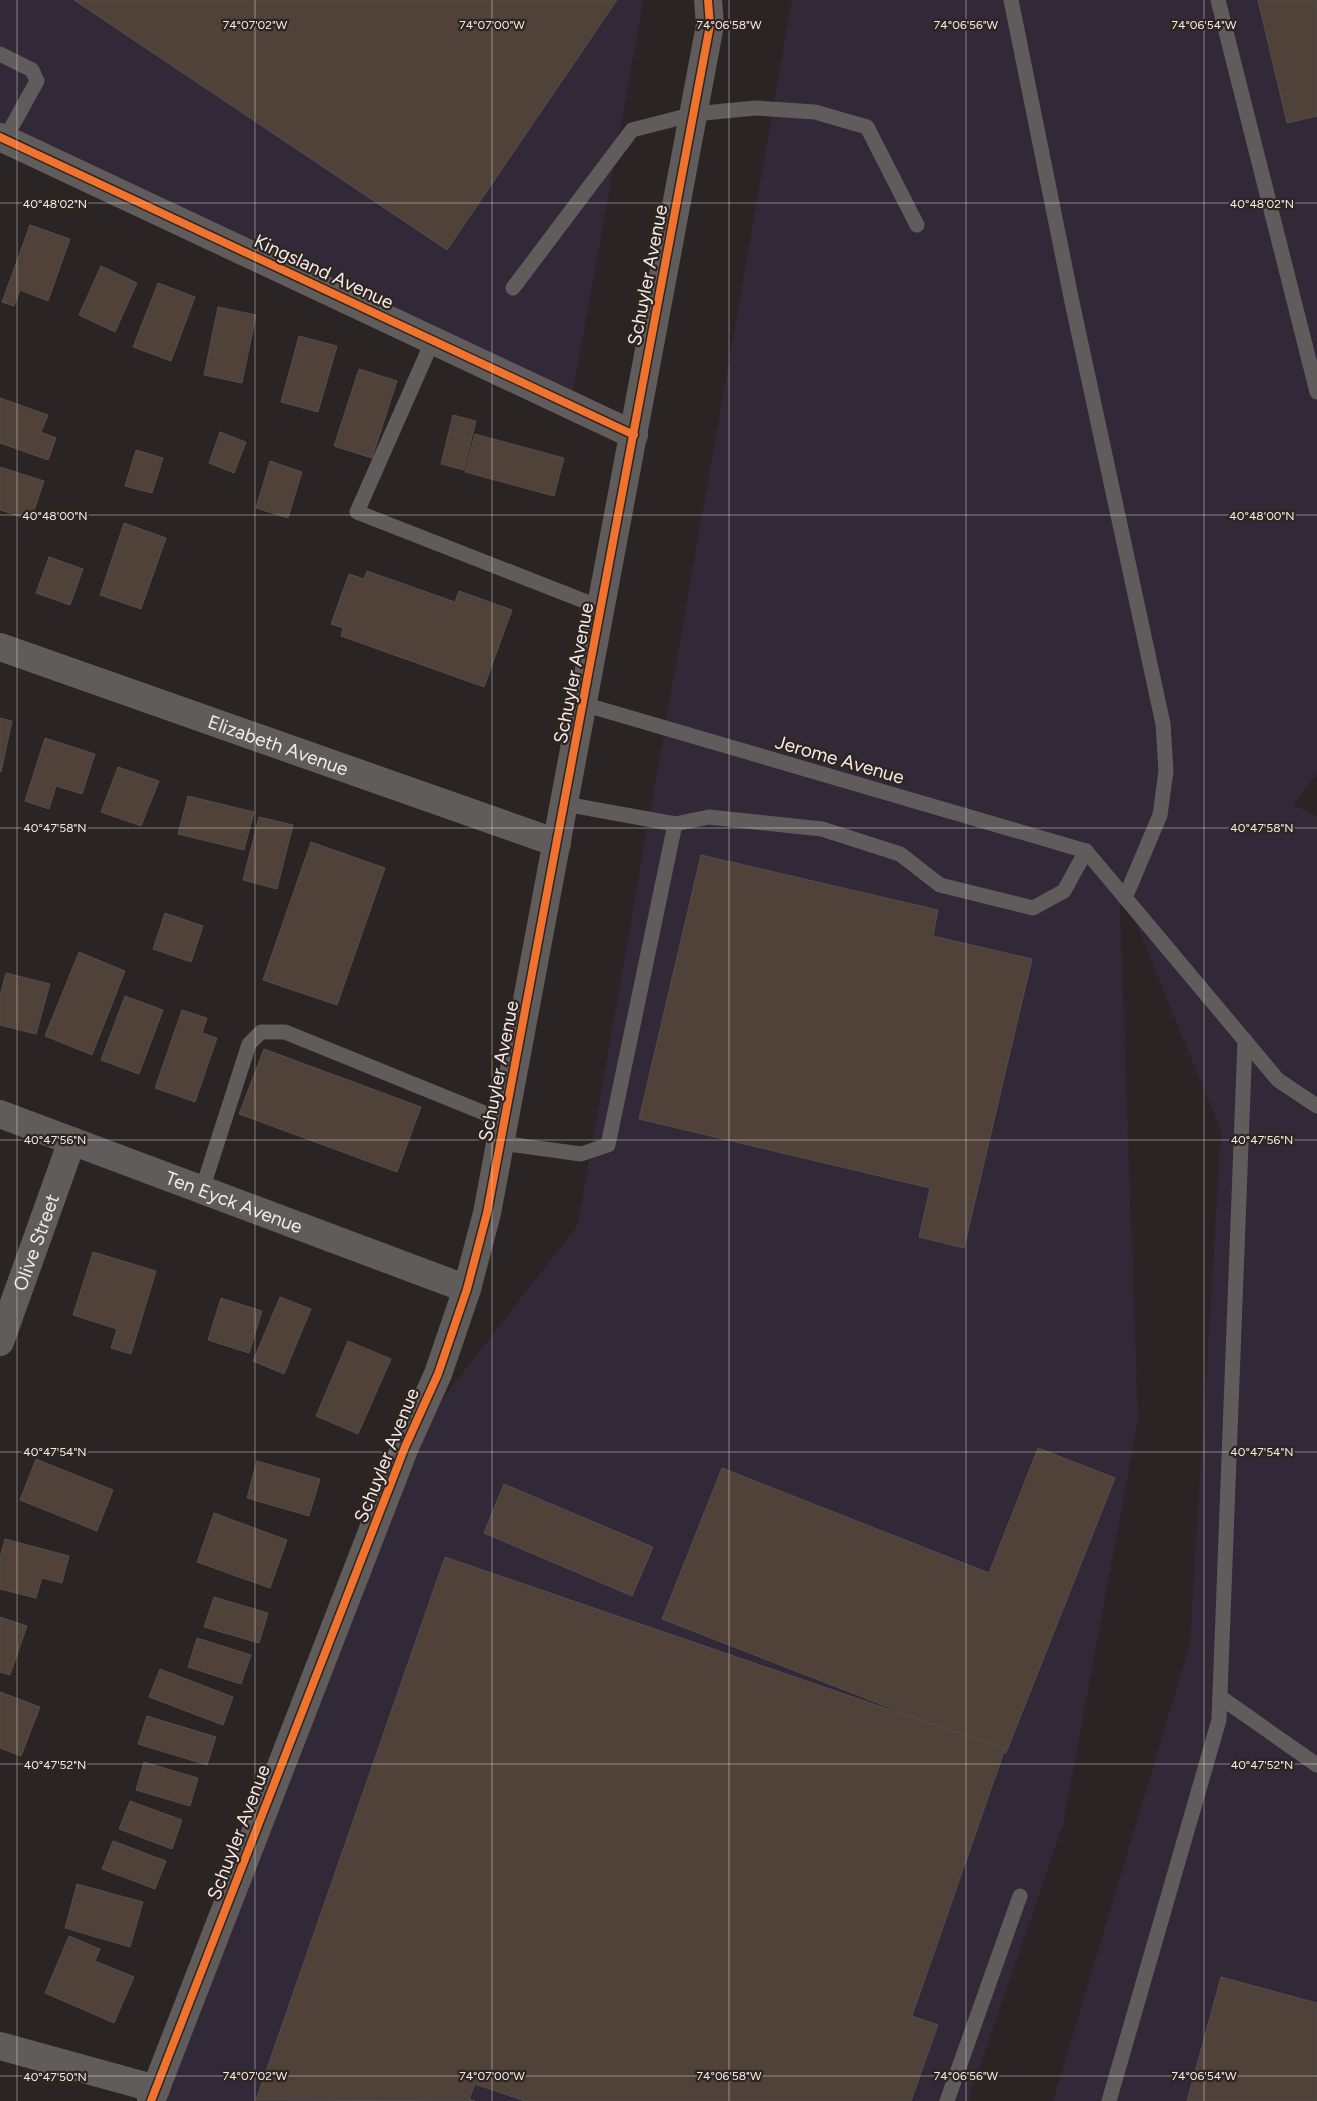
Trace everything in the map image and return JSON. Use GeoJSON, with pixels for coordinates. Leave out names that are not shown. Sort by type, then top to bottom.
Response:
{"type":"FeatureCollection","features":[{"type":"Feature","properties":{"kind":"street","name":"Schuyler Avenue"},"geometry":{"type":"LineString","coordinates":[[154,2095],[405,1447],[438,1374],[467,1289],[487,1213],[602,608],[710,25],[708,0]]}},
{"type":"Feature","properties":{"kind":"street","name":"Kingsland Avenue"},"geometry":{"type":"LineString","coordinates":[[2,138],[634,435]]}},
{"type":"Feature","properties":{"kind":"street","name":"Elizabeth Avenue"},"geometry":{"type":"LineString","coordinates":[[0,647],[557,843]]}},
{"type":"Feature","properties":{"kind":"street","name":"Ten Eyck Avenue"},"geometry":{"type":"LineString","coordinates":[[0,1114],[467,1289]]}},
{"type":"Feature","properties":{"kind":"street","name":"Olive Street"},"geometry":{"type":"LineString","coordinates":[[0,1342],[72,1141]]}},
{"type":"Feature","properties":{"kind":"street"},"geometry":{"type":"LineString","coordinates":[[0,2046],[154,2095]]}},
{"type":"Feature","properties":{"kind":"lane"},"geometry":{"type":"LineString","coordinates":[[1011,0],[1072,302],[1163,724],[1166,771],[1160,816],[1125,898]]}},
{"type":"Feature","properties":{"kind":"lane"},"geometry":{"type":"LineString","coordinates":[[1218,0],[1317,392]]}},
{"type":"Feature","properties":{"kind":"lane"},"geometry":{"type":"LineString","coordinates":[[0,54],[32,70],[37,81],[2,138]]}},
{"type":"Feature","properties":{"kind":"lane"},"geometry":{"type":"LineString","coordinates":[[514,288],[632,130],[694,114],[755,108],[814,112],[867,127],[918,225]]}},
{"type":"Feature","properties":{"kind":"lane"},"geometry":{"type":"LineString","coordinates":[[433,340],[357,512],[602,608]]}},
{"type":"Feature","properties":{"kind":"lane","name":"Jerome Avenue"},"geometry":{"type":"LineString","coordinates":[[584,704],[1086,852]]}},
{"type":"Feature","properties":{"kind":"lane"},"geometry":{"type":"LineString","coordinates":[[565,804],[675,824],[710,817],[822,829],[900,854],[940,885],[1033,908],[1064,891],[1086,852],[1278,1080],[1317,1106]]}},
{"type":"Feature","properties":{"kind":"lane"},"geometry":{"type":"LineString","coordinates":[[202,1190],[249,1044],[262,1032],[285,1032],[503,1132],[581,1154],[608,1145],[675,824]]}},
{"type":"Feature","properties":{"kind":"lane"},"geometry":{"type":"LineString","coordinates":[[1109,2101],[1219,1720],[1245,1040]]}},
{"type":"Feature","properties":{"kind":"lane"},"geometry":{"type":"LineString","coordinates":[[1220,1697],[1317,1765]]}},
{"type":"Feature","properties":{"kind":"lane"},"geometry":{"type":"LineString","coordinates":[[947,2101],[1020,1896]]}},
{"type":"Feature","properties":{"kind":"shaded area"},"geometry":{"type":"Polygon","coordinates":[[[0,0],[641,0],[643,3],[571,402],[0,133],[0,0]]]}},
{"type":"Feature","properties":{"kind":"shaded area"},"geometry":{"type":"Polygon","coordinates":[[[792,0],[1317,0],[1317,774],[1293,804],[1317,817],[1317,2101],[1053,2101],[1190,1644],[1221,1131],[1119,881],[1138,1420],[1063,1825],[968,2101],[151,2101],[405,1447],[578,1225],[792,0]]]}},
{"type":"Feature","properties":{"kind":"building"},"geometry":{"type":"Polygon","coordinates":[[[74,0],[617,0],[447,250],[74,0]]]}},
{"type":"Feature","properties":{"kind":"building"},"geometry":{"type":"Polygon","coordinates":[[[1258,0],[1317,0],[1317,116],[1287,123],[1258,0]]]}},
{"type":"Feature","properties":{"kind":"building"},"geometry":{"type":"Polygon","coordinates":[[[30,225],[70,239],[48,301],[20,290],[14,306],[2,302],[30,225]]]}},
{"type":"Feature","properties":{"kind":"building"},"geometry":{"type":"Polygon","coordinates":[[[101,266],[137,283],[115,332],[79,315],[101,266]]]}},
{"type":"Feature","properties":{"kind":"building"},"geometry":{"type":"Polygon","coordinates":[[[158,283],[195,297],[171,361],[133,347],[158,283]]]}},
{"type":"Feature","properties":{"kind":"building"},"geometry":{"type":"Polygon","coordinates":[[[218,307],[256,315],[242,383],[204,375],[218,307]]]}},
{"type":"Feature","properties":{"kind":"building"},"geometry":{"type":"Polygon","coordinates":[[[299,336],[337,346],[318,412],[281,402],[299,336]]]}},
{"type":"Feature","properties":{"kind":"building"},"geometry":{"type":"Polygon","coordinates":[[[359,369],[397,381],[372,458],[334,446],[359,369]]]}},
{"type":"Feature","properties":{"kind":"building"},"geometry":{"type":"Polygon","coordinates":[[[0,398],[48,415],[41,432],[56,438],[48,460],[0,443],[0,398]]]}},
{"type":"Feature","properties":{"kind":"building"},"geometry":{"type":"Polygon","coordinates":[[[453,415],[476,421],[464,470],[441,464],[453,415]]]}},
{"type":"Feature","properties":{"kind":"building"},"geometry":{"type":"Polygon","coordinates":[[[220,432],[246,442],[234,473],[209,463],[220,432]]]}},
{"type":"Feature","properties":{"kind":"building"},"geometry":{"type":"Polygon","coordinates":[[[475,434],[564,458],[554,496],[465,472],[475,434]]]}},
{"type":"Feature","properties":{"kind":"building"},"geometry":{"type":"Polygon","coordinates":[[[136,450],[163,458],[152,493],[125,486],[136,450]]]}},
{"type":"Feature","properties":{"kind":"building"},"geometry":{"type":"Polygon","coordinates":[[[270,461],[302,472],[288,518],[256,508],[270,461]]]}},
{"type":"Feature","properties":{"kind":"building"},"geometry":{"type":"Polygon","coordinates":[[[0,467],[44,481],[31,520],[0,510],[0,467]]]}},
{"type":"Feature","properties":{"kind":"building"},"geometry":{"type":"Polygon","coordinates":[[[124,523],[166,538],[141,609],[100,595],[124,523]]]}},
{"type":"Feature","properties":{"kind":"building"},"geometry":{"type":"Polygon","coordinates":[[[49,557],[83,569],[70,605],[36,593],[49,557]]]}},
{"type":"Feature","properties":{"kind":"building"},"geometry":{"type":"Polygon","coordinates":[[[367,571],[455,602],[459,591],[512,610],[484,687],[341,636],[343,628],[331,624],[349,574],[364,579],[367,571]]]}},
{"type":"Feature","properties":{"kind":"building"},"geometry":{"type":"Polygon","coordinates":[[[0,718],[12,721],[1,772],[0,771],[0,718]]]}},
{"type":"Feature","properties":{"kind":"building"},"geometry":{"type":"Polygon","coordinates":[[[45,738],[95,754],[82,794],[56,786],[49,809],[25,801],[45,738]]]}},
{"type":"Feature","properties":{"kind":"building"},"geometry":{"type":"Polygon","coordinates":[[[118,767],[159,781],[141,826],[101,812],[118,767]]]}},
{"type":"Feature","properties":{"kind":"building"},"geometry":{"type":"Polygon","coordinates":[[[188,796],[254,812],[244,850],[178,834],[188,796]]]}},
{"type":"Feature","properties":{"kind":"building"},"geometry":{"type":"Polygon","coordinates":[[[259,817],[293,825],[277,889],[243,880],[259,817]]]}},
{"type":"Feature","properties":{"kind":"building"},"geometry":{"type":"Polygon","coordinates":[[[311,842],[385,868],[337,1005],[263,980],[311,842]]]}},
{"type":"Feature","properties":{"kind":"building"},"geometry":{"type":"Polygon","coordinates":[[[701,855],[938,910],[933,936],[1032,959],[964,1248],[919,1237],[930,1188],[639,1119],[701,855]]]}},
{"type":"Feature","properties":{"kind":"building"},"geometry":{"type":"Polygon","coordinates":[[[165,913],[203,926],[191,962],[153,949],[165,913]]]}},
{"type":"Feature","properties":{"kind":"building"},"geometry":{"type":"Polygon","coordinates":[[[79,952],[125,971],[92,1055],[45,1036],[79,952]]]}},
{"type":"Feature","properties":{"kind":"building"},"geometry":{"type":"Polygon","coordinates":[[[6,973],[50,984],[36,1034],[0,1025],[0,996],[6,973]]]}},
{"type":"Feature","properties":{"kind":"building"},"geometry":{"type":"Polygon","coordinates":[[[125,996],[163,1010],[139,1074],[101,1060],[125,996]]]}},
{"type":"Feature","properties":{"kind":"building"},"geometry":{"type":"Polygon","coordinates":[[[182,1010],[207,1018],[202,1033],[217,1038],[195,1102],[155,1088],[182,1010]]]}},
{"type":"Feature","properties":{"kind":"building"},"geometry":{"type":"Polygon","coordinates":[[[264,1049],[421,1107],[397,1172],[239,1114],[264,1049]]]}},
{"type":"Feature","properties":{"kind":"building"},"geometry":{"type":"Polygon","coordinates":[[[93,1252],[156,1271],[131,1354],[111,1348],[117,1329],[73,1315],[93,1252]]]}},
{"type":"Feature","properties":{"kind":"building"},"geometry":{"type":"Polygon","coordinates":[[[280,1297],[311,1309],[284,1374],[253,1361],[280,1297]]]}},
{"type":"Feature","properties":{"kind":"building"},"geometry":{"type":"Polygon","coordinates":[[[221,1298],[262,1311],[249,1353],[208,1340],[221,1298]]]}},
{"type":"Feature","properties":{"kind":"building"},"geometry":{"type":"Polygon","coordinates":[[[348,1341],[391,1359],[358,1434],[316,1416],[348,1341]]]}},
{"type":"Feature","properties":{"kind":"building"},"geometry":{"type":"Polygon","coordinates":[[[1038,1448],[1115,1478],[1006,1753],[662,1619],[722,1468],[989,1573],[1038,1448]]]}},
{"type":"Feature","properties":{"kind":"building"},"geometry":{"type":"Polygon","coordinates":[[[36,1459],[113,1490],[97,1531],[20,1500],[36,1459]]]}},
{"type":"Feature","properties":{"kind":"building"},"geometry":{"type":"Polygon","coordinates":[[[257,1461],[320,1479],[309,1516],[247,1498],[257,1461]]]}},
{"type":"Feature","properties":{"kind":"building"},"geometry":{"type":"Polygon","coordinates":[[[504,1484],[653,1547],[632,1596],[484,1533],[504,1484]]]}},
{"type":"Feature","properties":{"kind":"building"},"geometry":{"type":"Polygon","coordinates":[[[214,1513],[287,1540],[270,1588],[197,1562],[214,1513]]]}},
{"type":"Feature","properties":{"kind":"building"},"geometry":{"type":"Polygon","coordinates":[[[5,1539],[69,1556],[62,1583],[42,1578],[36,1598],[0,1589],[0,1557],[5,1539]]]}},
{"type":"Feature","properties":{"kind":"building"},"geometry":{"type":"Polygon","coordinates":[[[445,1557],[1005,1749],[912,2016],[938,2025],[911,2101],[525,2101],[475,2084],[469,2099],[475,2101],[256,2100],[445,1557]]]}},
{"type":"Feature","properties":{"kind":"building"},"geometry":{"type":"Polygon","coordinates":[[[214,1597],[268,1613],[259,1643],[204,1627],[214,1597]]]}},
{"type":"Feature","properties":{"kind":"building"},"geometry":{"type":"Polygon","coordinates":[[[0,1617],[27,1626],[10,1675],[0,1672],[0,1617]]]}},
{"type":"Feature","properties":{"kind":"building"},"geometry":{"type":"Polygon","coordinates":[[[197,1638],[251,1655],[241,1684],[188,1667],[197,1638]]]}},
{"type":"Feature","properties":{"kind":"building"},"geometry":{"type":"Polygon","coordinates":[[[160,1669],[233,1697],[223,1725],[149,1697],[160,1669]]]}},
{"type":"Feature","properties":{"kind":"building"},"geometry":{"type":"Polygon","coordinates":[[[0,1692],[40,1707],[21,1756],[0,1748],[0,1692]]]}},
{"type":"Feature","properties":{"kind":"building"},"geometry":{"type":"Polygon","coordinates":[[[147,1716],[216,1737],[207,1765],[138,1744],[147,1716]]]}},
{"type":"Feature","properties":{"kind":"building"},"geometry":{"type":"Polygon","coordinates":[[[144,1762],[198,1778],[190,1806],[136,1790],[144,1762]]]}},
{"type":"Feature","properties":{"kind":"building"},"geometry":{"type":"Polygon","coordinates":[[[130,1801],[182,1820],[172,1849],[119,1829],[130,1801]]]}},
{"type":"Feature","properties":{"kind":"building"},"geometry":{"type":"Polygon","coordinates":[[[113,1841],[166,1861],[155,1889],[102,1869],[113,1841]]]}},
{"type":"Feature","properties":{"kind":"building"},"geometry":{"type":"Polygon","coordinates":[[[77,1884],[143,1902],[130,1947],[65,1928],[77,1884]]]}},
{"type":"Feature","properties":{"kind":"building"},"geometry":{"type":"Polygon","coordinates":[[[69,1936],[100,1949],[95,1961],[134,1977],[114,2023],[45,1993],[69,1936]]]}},
{"type":"Feature","properties":{"kind":"building"},"geometry":{"type":"Polygon","coordinates":[[[1221,1977],[1317,2003],[1317,2101],[1187,2101],[1221,1977]]]}},
{"type":"Feature","properties":{"kind":"cycle path"},"geometry":{"type":"LineString","coordinates":[[151,2101],[405,1447],[438,1374],[467,1289],[487,1213],[710,25],[708,0]]}},
{"type":"Feature","properties":{"kind":"cycle path"},"geometry":{"type":"LineString","coordinates":[[0,137],[634,435]]}}]}
